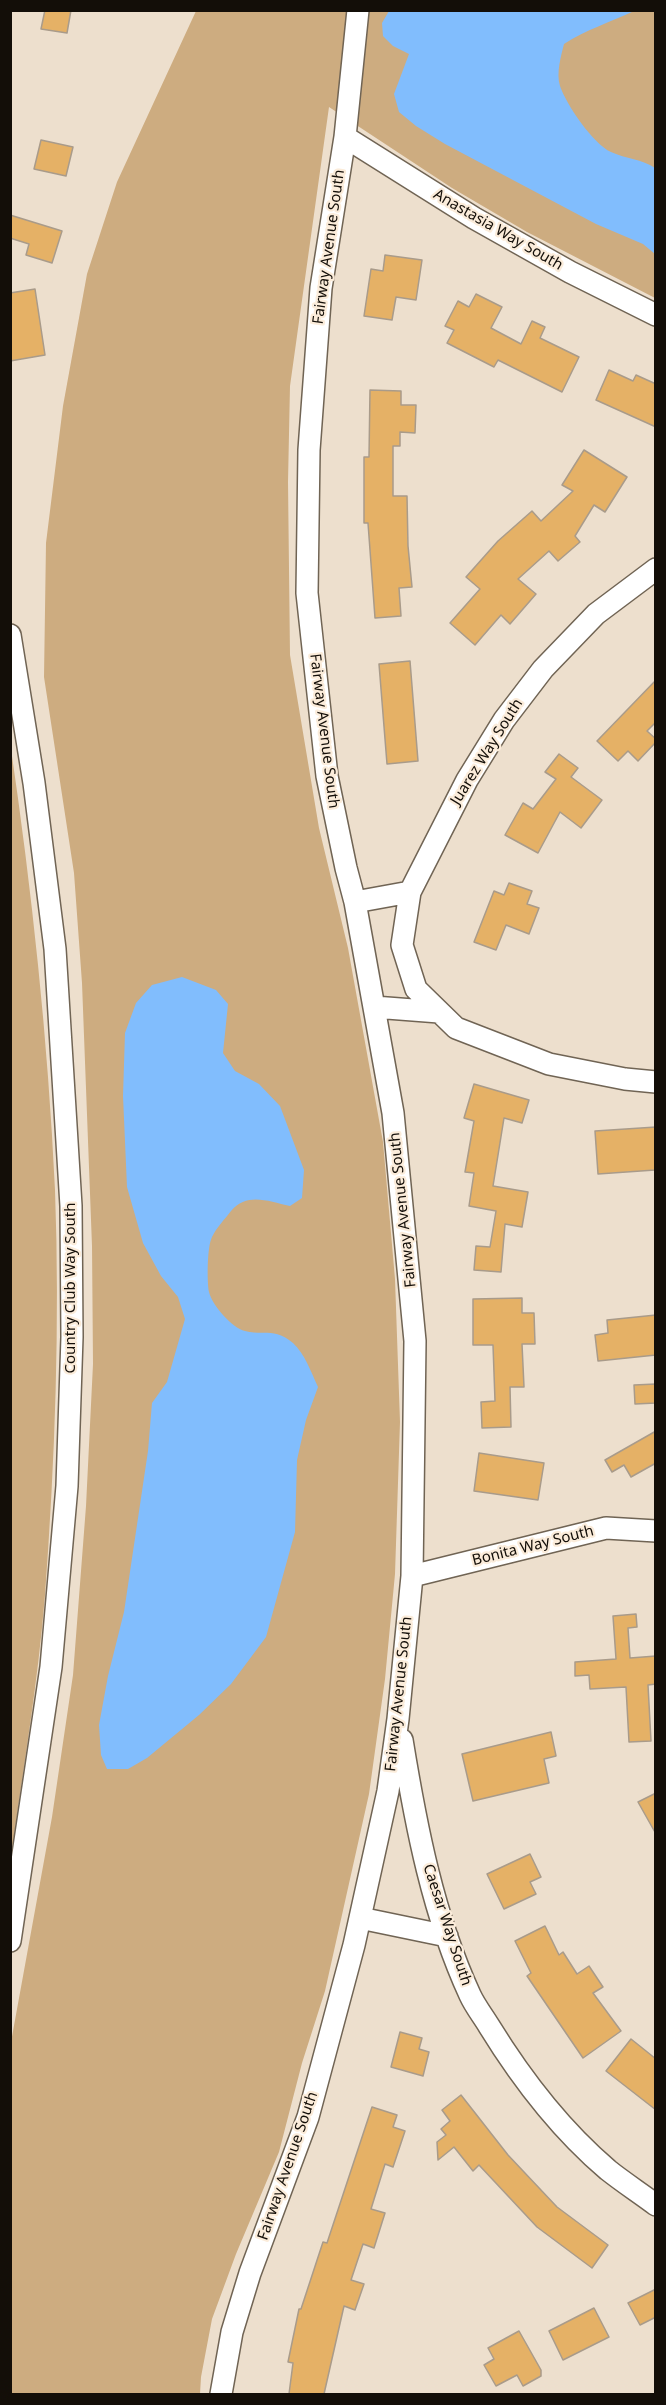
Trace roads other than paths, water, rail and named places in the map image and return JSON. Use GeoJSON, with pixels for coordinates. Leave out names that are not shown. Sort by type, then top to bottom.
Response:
{"type":"FeatureCollection","features":[{"type":"Feature","properties":{"kind":"street","name":"Fairway Avenue South"},"geometry":{"type":"LineString","coordinates":[[221,2394],[232,2332],[250,2273],[308,2117],[360,1918],[388,1791],[398,1719],[412,1576],[415,1341],[393,1113],[355,902],[327,776],[307,593],[309,450],[321,288],[345,137],[358,10]]}},
{"type":"Feature","properties":{"kind":"street","name":"Anastasia Way South"},"geometry":{"type":"LineString","coordinates":[[345,137],[474,218],[570,272],[656,315]]}},
{"type":"Feature","properties":{"kind":"street","name":"Juarez Way South"},"geometry":{"type":"LineString","coordinates":[[656,570],[596,614],[543,669],[504,720],[467,780],[410,892],[402,945],[416,989],[456,1028],[549,1064],[625,1079],[656,1082]]}},
{"type":"Feature","properties":{"kind":"street","name":"Country Club Way South"},"geometry":{"type":"LineString","coordinates":[[10,635],[34,783],[55,949],[71,1206],[72,1325],[67,1486],[51,1667],[10,1941]]}},
{"type":"Feature","properties":{"kind":"street"},"geometry":{"type":"LineString","coordinates":[[355,902],[410,892]]}},
{"type":"Feature","properties":{"kind":"street"},"geometry":{"type":"LineString","coordinates":[[374,1007],[439,1012]]}},
{"type":"Feature","properties":{"kind":"street","name":"Bonita Way South"},"geometry":{"type":"LineString","coordinates":[[412,1576],[606,1528],[656,1531]]}},
{"type":"Feature","properties":{"kind":"street","name":"Caesar Way South"},"geometry":{"type":"LineString","coordinates":[[398,1719],[412,1807],[431,1884],[447,1936],[470,1996],[506,2055],[556,2118],[607,2169],[656,2205]]}},
{"type":"Feature","properties":{"kind":"street"},"geometry":{"type":"LineString","coordinates":[[360,1918],[447,1936]]}},
{"type":"Feature","properties":{"kind":"water"},"geometry":{"type":"Polygon","coordinates":[[[389,11],[634,11],[589,30],[564,44],[559,65],[559,81],[563,94],[574,113],[596,141],[611,152],[655,168],[655,254],[643,244],[596,224],[445,144],[399,112],[394,94],[409,54],[393,46],[383,36],[382,23],[389,11]]]}},
{"type":"Feature","properties":{"kind":"water"},"geometry":{"type":"Polygon","coordinates":[[[182,977],[216,990],[228,1004],[223,1053],[235,1071],[259,1084],[280,1106],[304,1170],[302,1198],[290,1206],[266,1200],[244,1202],[231,1211],[216,1230],[209,1248],[209,1292],[223,1315],[240,1329],[274,1333],[293,1343],[304,1358],[318,1387],[306,1420],[297,1460],[295,1532],[266,1637],[231,1684],[199,1715],[147,1758],[128,1769],[107,1769],[101,1755],[99,1725],[124,1612],[148,1451],[152,1403],[167,1382],[185,1319],[178,1297],[161,1276],[143,1243],[127,1187],[123,1096],[125,1033],[136,1003],[152,985],[182,977]]]}}]}
